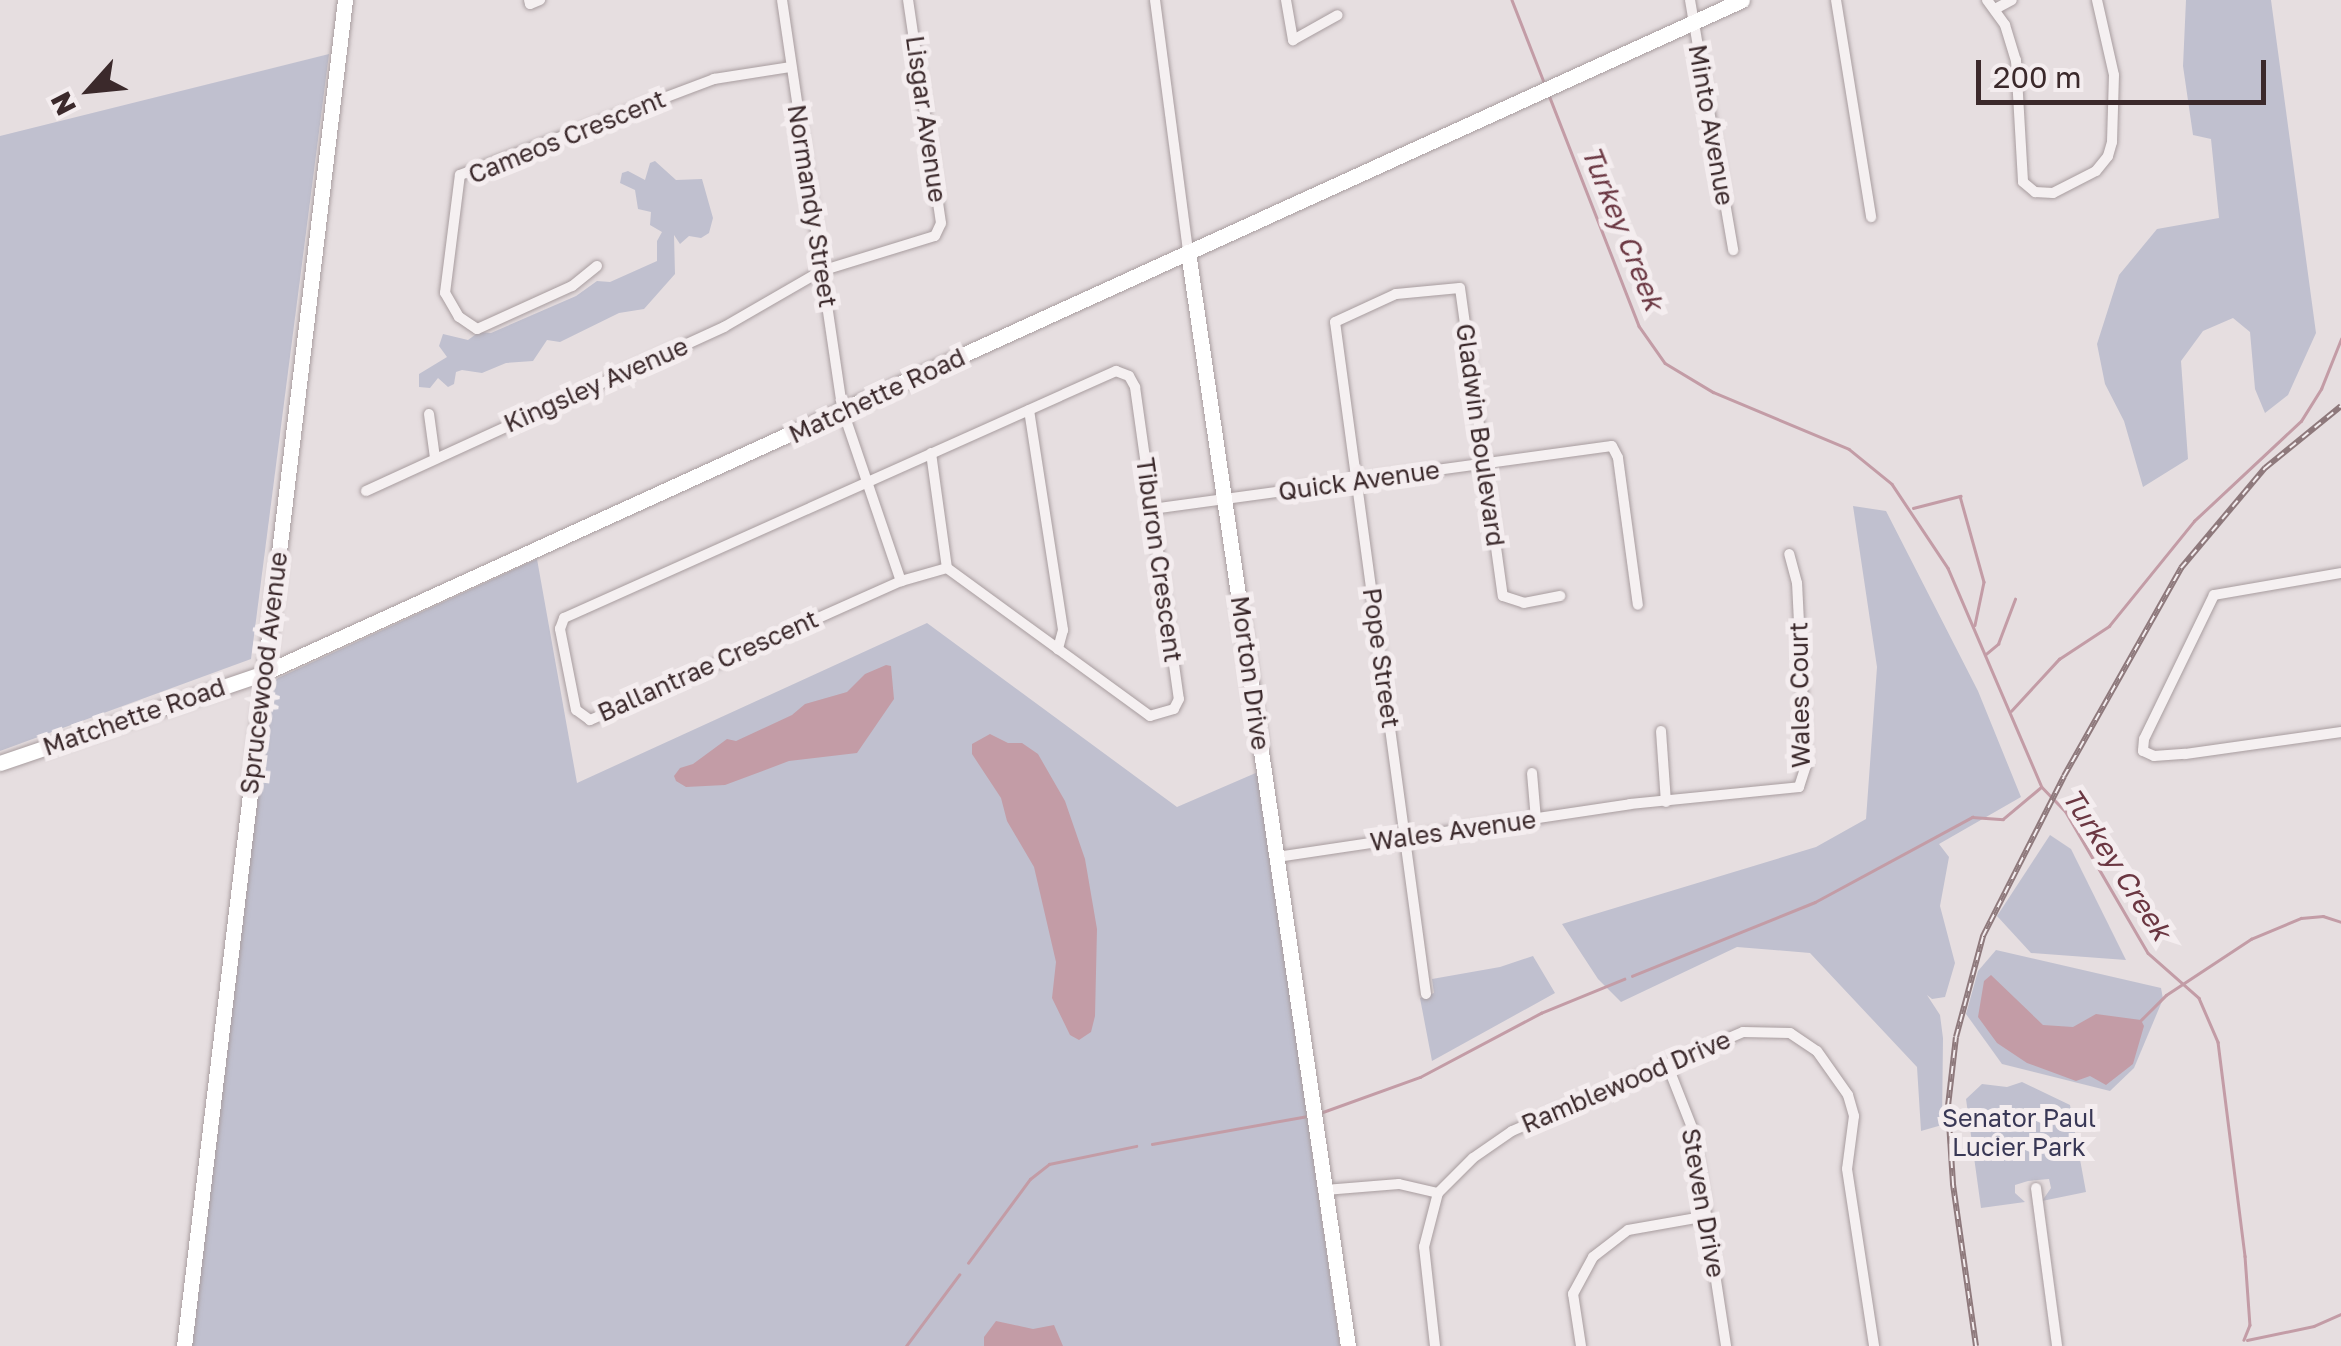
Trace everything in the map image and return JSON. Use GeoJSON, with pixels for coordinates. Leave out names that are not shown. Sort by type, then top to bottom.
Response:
{"type":"FeatureCollection","features":[{"type":"Feature","properties":{"kind":"street","name":"Sprucewood Avenue"},"geometry":{"type":"LineString","coordinates":[[184,1346],[345,0]]}},
{"type":"Feature","properties":{"kind":"street"},"geometry":{"type":"LineString","coordinates":[[529,0],[540,0]]}},
{"type":"Feature","properties":{"kind":"street","name":"Normandy Street"},"geometry":{"type":"LineString","coordinates":[[782,0],[843,411],[864,482],[901,580]]}},
{"type":"Feature","properties":{"kind":"street","name":"Lisgar Avenue"},"geometry":{"type":"LineString","coordinates":[[820,271],[935,236],[941,223],[908,0]]}},
{"type":"Feature","properties":{"kind":"street","name":"Morton Drive"},"geometry":{"type":"LineString","coordinates":[[1156,0],[1188,252],[1348,1346]]}},
{"type":"Feature","properties":{"kind":"street"},"geometry":{"type":"LineString","coordinates":[[1286,0],[1293,40],[1338,14]]}},
{"type":"Feature","properties":{"kind":"street","name":"Minto Avenue"},"geometry":{"type":"LineString","coordinates":[[1690,0],[1732,250]]}},
{"type":"Feature","properties":{"kind":"street","name":"Matchette Road"},"geometry":{"type":"LineString","coordinates":[[0,763],[264,673],[1742,0]]}},
{"type":"Feature","properties":{"kind":"street"},"geometry":{"type":"LineString","coordinates":[[1836,0],[1871,217]]}},
{"type":"Feature","properties":{"kind":"street"},"geometry":{"type":"LineString","coordinates":[[2012,0],[1991,4],[2016,60],[2023,182],[2034,192],[2053,193],[2096,171],[2108,156],[2112,142],[2114,74],[2098,0]]}},
{"type":"Feature","properties":{"kind":"street","name":"Cameos Crescent"},"geometry":{"type":"LineString","coordinates":[[596,266],[572,286],[477,329],[459,317],[445,293],[460,175],[714,79],[791,68]]}},
{"type":"Feature","properties":{"kind":"street","name":"Kingsley Avenue"},"geometry":{"type":"LineString","coordinates":[[366,491],[724,327],[820,271]]}},
{"type":"Feature","properties":{"kind":"street","name":"Gladwin Boulevard"},"geometry":{"type":"LineString","coordinates":[[1334,322],[1396,294],[1460,288],[1503,596],[1524,603],[1560,596]]}},
{"type":"Feature","properties":{"kind":"street","name":"Pope Street"},"geometry":{"type":"LineString","coordinates":[[1334,322],[1426,994]]}},
{"type":"Feature","properties":{"kind":"street","name":"Tiburon Crescent"},"geometry":{"type":"LineString","coordinates":[[864,482],[1116,371],[1129,376],[1134,387],[1179,700],[1174,709],[1150,716],[947,568]]}},
{"type":"Feature","properties":{"kind":"street"},"geometry":{"type":"LineString","coordinates":[[1029,410],[1063,630],[1058,648]]}},
{"type":"Feature","properties":{"kind":"street"},"geometry":{"type":"LineString","coordinates":[[429,414],[435,458]]}},
{"type":"Feature","properties":{"kind":"street","name":"Quick Avenue"},"geometry":{"type":"LineString","coordinates":[[1152,509],[1612,446],[1618,458],[1638,605]]}},
{"type":"Feature","properties":{"kind":"street"},"geometry":{"type":"LineString","coordinates":[[901,580],[947,568],[931,453]]}},
{"type":"Feature","properties":{"kind":"street","name":"Ballantrae Crescent"},"geometry":{"type":"LineString","coordinates":[[864,482],[564,618],[560,629],[576,710],[590,720],[901,580]]}},
{"type":"Feature","properties":{"kind":"street","name":"Wales Court"},"geometry":{"type":"LineString","coordinates":[[1630,804],[1799,787],[1806,766],[1797,583],[1789,554]]}},
{"type":"Feature","properties":{"kind":"street"},"geometry":{"type":"LineString","coordinates":[[2341,573],[2214,595],[2144,739],[2143,751],[2154,756],[2185,754],[2341,732]]}},
{"type":"Feature","properties":{"kind":"street"},"geometry":{"type":"LineString","coordinates":[[1662,732],[1666,802]]}},
{"type":"Feature","properties":{"kind":"street"},"geometry":{"type":"LineString","coordinates":[[1532,773],[1536,820]]}},
{"type":"Feature","properties":{"kind":"street","name":"Wales Avenue"},"geometry":{"type":"LineString","coordinates":[[1277,857],[1630,804]]}},
{"type":"Feature","properties":{"kind":"street","name":"Ramblewood Drive"},"geometry":{"type":"LineString","coordinates":[[1438,1192],[1473,1158],[1512,1131],[1743,1032],[1790,1033],[1818,1051],[1838,1074],[1854,1116],[1847,1169],[1874,1346]]}},
{"type":"Feature","properties":{"kind":"street","name":"Steven Drive"},"geometry":{"type":"LineString","coordinates":[[1666,1064],[1693,1130],[1726,1346]]}},
{"type":"Feature","properties":{"kind":"street"},"geometry":{"type":"LineString","coordinates":[[1326,1190],[1399,1184],[1438,1192],[1424,1247],[1435,1346]]}},
{"type":"Feature","properties":{"kind":"street"},"geometry":{"type":"LineString","coordinates":[[2036,1188],[2057,1346]]}},
{"type":"Feature","properties":{"kind":"street"},"geometry":{"type":"LineString","coordinates":[[1581,1346],[1573,1294],[1593,1257],[1628,1230],[1707,1216]]}},
{"type":"Feature","properties":{"kind":"green space"},"geometry":{"type":"Polygon","coordinates":[[[2186,0],[2271,0],[2316,333],[2288,395],[2265,413],[2255,389],[2250,332],[2233,318],[2203,331],[2181,361],[2188,459],[2143,487],[2124,421],[2105,384],[2097,344],[2119,275],[2157,229],[2219,218],[2211,139],[2193,135],[2183,66],[2186,0]]]}},
{"type":"Feature","properties":{"kind":"green space"},"geometry":{"type":"Polygon","coordinates":[[[329,54],[251,659],[0,751],[0,136],[329,54]]]}},
{"type":"Feature","properties":{"kind":"green space"},"geometry":{"type":"Polygon","coordinates":[[[655,161],[676,180],[702,179],[713,218],[709,233],[701,238],[689,236],[680,244],[674,235],[675,274],[644,309],[619,313],[560,342],[547,340],[533,361],[506,363],[482,373],[462,370],[456,372],[454,384],[448,387],[438,378],[430,388],[419,387],[419,374],[447,357],[439,346],[443,334],[468,340],[479,332],[491,333],[576,296],[597,281],[610,282],[657,261],[657,241],[662,232],[650,225],[651,212],[638,209],[635,190],[620,183],[622,173],[628,171],[645,180],[650,163],[655,161]]]}},
{"type":"Feature","properties":{"kind":"green space"},"geometry":{"type":"Polygon","coordinates":[[[1853,506],[1886,511],[1978,691],[2021,797],[1939,844],[1949,857],[1940,906],[1955,963],[1945,997],[1932,999],[1927,995],[1940,1015],[1943,1038],[1942,1125],[1921,1131],[1917,1067],[1810,953],[1737,947],[1621,1002],[1598,979],[1562,924],[1816,847],[1866,819],[1877,667],[1853,506]]]}},
{"type":"Feature","properties":{"kind":"green space"},"geometry":{"type":"Polygon","coordinates":[[[537,559],[577,783],[927,623],[1177,807],[1258,772],[1340,1346],[189,1346],[270,686],[278,678],[537,559]]]}},
{"type":"Feature","properties":{"kind":"green space"},"geometry":{"type":"Polygon","coordinates":[[[2050,835],[2071,849],[2126,960],[2031,953],[1997,916],[2050,835]]]}},
{"type":"Feature","properties":{"kind":"green space"},"geometry":{"type":"Polygon","coordinates":[[[1996,950],[2161,988],[2163,999],[2134,1068],[2110,1091],[2002,1064],[1966,1014],[1978,971],[1996,950]]]}},
{"type":"Feature","properties":{"kind":"green space"},"geometry":{"type":"Polygon","coordinates":[[[1533,956],[1555,993],[1432,1061],[1420,998],[1434,993],[1432,979],[1500,967],[1533,956]]]}},
{"type":"Feature","properties":{"kind":"green space","name":"Senator Paul Lucier Park"},"geometry":{"type":"Polygon","coordinates":[[[2022,1082],[2070,1105],[2086,1192],[2042,1201],[2051,1188],[2049,1179],[2028,1181],[2015,1185],[2015,1193],[2025,1202],[1981,1208],[1966,1099],[1982,1084],[2007,1087],[2022,1082]]]}},
{"type":"Feature","properties":{"kind":"shaded area"},"geometry":{"type":"Polygon","coordinates":[[[891,666],[894,699],[857,753],[789,761],[725,785],[686,787],[676,781],[674,776],[680,768],[693,764],[727,739],[736,741],[792,715],[805,704],[847,692],[865,674],[891,666]]]}},
{"type":"Feature","properties":{"kind":"shaded area"},"geometry":{"type":"Polygon","coordinates":[[[990,734],[1008,743],[1022,743],[1038,754],[1065,801],[1085,859],[1097,929],[1095,1016],[1091,1032],[1079,1040],[1070,1035],[1052,998],[1056,962],[1034,867],[1007,821],[1001,798],[972,754],[972,744],[990,734]]]}},
{"type":"Feature","properties":{"kind":"shaded area"},"geometry":{"type":"Polygon","coordinates":[[[1991,975],[2043,1025],[2073,1027],[2096,1014],[2141,1020],[2144,1026],[2133,1064],[2106,1085],[2090,1076],[2076,1081],[2027,1063],[1997,1043],[1978,1017],[1984,981],[1991,975]]]}},
{"type":"Feature","properties":{"kind":"shaded area"},"geometry":{"type":"Polygon","coordinates":[[[996,1321],[1033,1329],[1054,1325],[1063,1346],[984,1346],[984,1337],[996,1321]]]}},
{"type":"Feature","properties":{"kind":"waterway","name":"Turkey Creek"},"geometry":{"type":"LineString","coordinates":[[1512,0],[1544,82]]}},
{"type":"Feature","properties":{"kind":"waterway","name":"Turkey Creek"},"geometry":{"type":"LineString","coordinates":[[1549,95],[1639,326],[1665,363],[1713,392],[1849,449],[1892,484],[1948,568],[2042,787],[2066,812],[2148,953],[2199,998],[2218,1042],[2245,1256],[2250,1325],[2244,1340]]}},
{"type":"Feature","properties":{"kind":"waterway"},"geometry":{"type":"LineString","coordinates":[[2011,711],[2059,659],[2109,626],[2194,521],[2301,421],[2321,389],[2341,339]]}},
{"type":"Feature","properties":{"kind":"waterway","name":"Turkey Creek"},"geometry":{"type":"LineString","coordinates":[[1913,508],[1960,496],[1984,582],[1975,625]]}},
{"type":"Feature","properties":{"kind":"waterway"},"geometry":{"type":"LineString","coordinates":[[1986,654],[1998,644],[2015,599]]}},
{"type":"Feature","properties":{"kind":"waterway"},"geometry":{"type":"LineString","coordinates":[[1632,976],[1815,902],[1972,817],[2003,819],[2040,788]]}},
{"type":"Feature","properties":{"kind":"waterway"},"geometry":{"type":"LineString","coordinates":[[2141,1020],[2166,995],[2251,939],[2301,918],[2323,916],[2341,922]]}},
{"type":"Feature","properties":{"kind":"waterway"},"geometry":{"type":"LineString","coordinates":[[1320,1113],[1420,1077],[1541,1013],[1624,979]]}},
{"type":"Feature","properties":{"kind":"waterway"},"geometry":{"type":"LineString","coordinates":[[1152,1144],[1307,1116]]}},
{"type":"Feature","properties":{"kind":"waterway"},"geometry":{"type":"LineString","coordinates":[[968,1263],[1030,1179],[1049,1164],[1136,1146]]}},
{"type":"Feature","properties":{"kind":"waterway"},"geometry":{"type":"LineString","coordinates":[[906,1346],[959,1275]]}},
{"type":"Feature","properties":{"kind":"waterway"},"geometry":{"type":"LineString","coordinates":[[2247,1340],[2314,1326],[2341,1314]]}},
{"type":"Feature","properties":{"kind":"railway"},"geometry":{"type":"LineString","coordinates":[[1976,1346],[1953,1184],[1948,1106],[1956,1037],[1983,936],[2064,776],[2181,568],[2265,468],[2341,406]]}}]}
